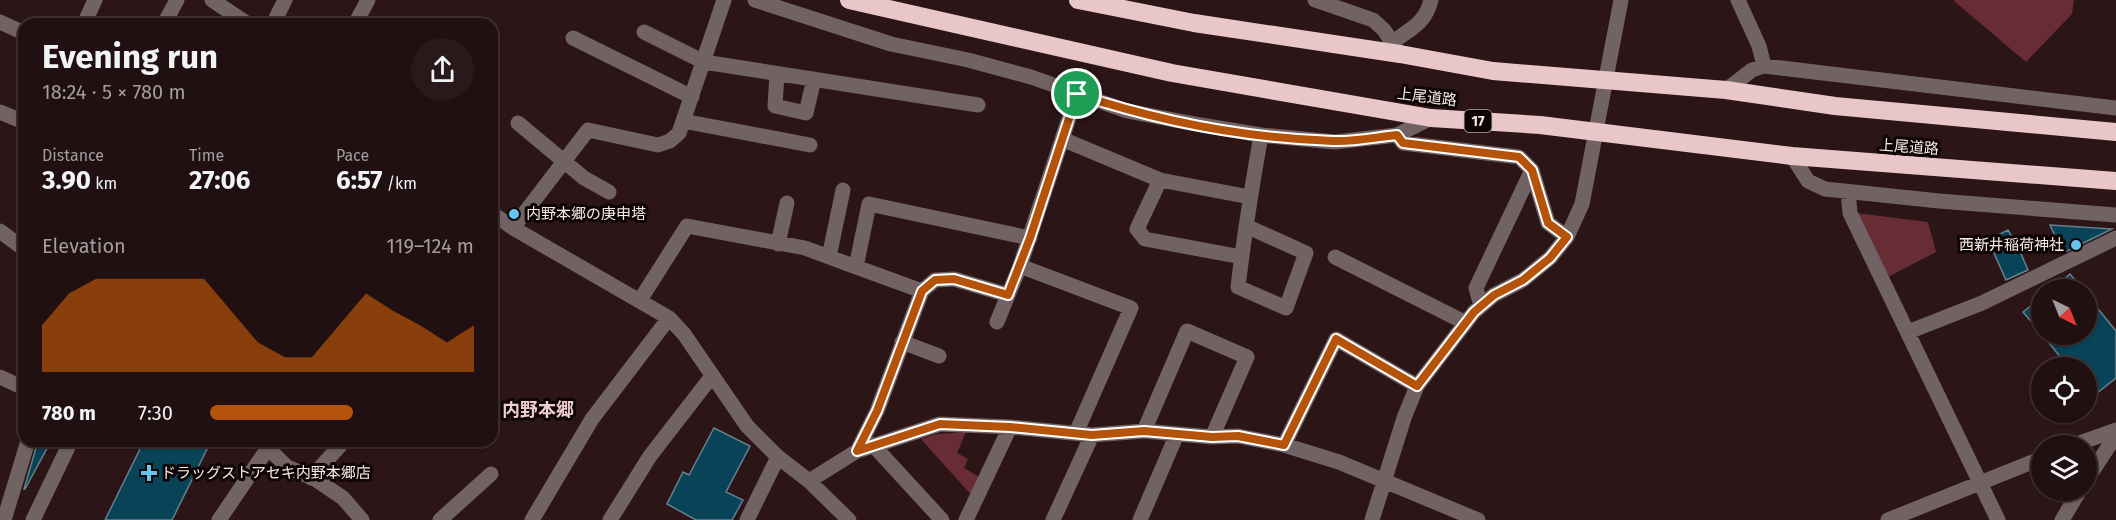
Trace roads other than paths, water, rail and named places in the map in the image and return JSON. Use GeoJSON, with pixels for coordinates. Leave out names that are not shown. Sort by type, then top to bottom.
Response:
{"type":"FeatureCollection","features":[{"type":"Feature","properties":{"kind":"highway","name":"上尾道路"},"geometry":{"type":"LineString","coordinates":[[849,0],[1172,73],[1431,118],[1540,125],[1792,156],[2116,181]]}},
{"type":"Feature","properties":{"kind":"highway"},"geometry":{"type":"LineString","coordinates":[[1078,0],[1194,23],[1396,48],[1493,71],[1725,90],[1835,106],[2116,132]]}},
{"type":"Feature","properties":{"kind":"street"},"geometry":{"type":"LineString","coordinates":[[87,18],[96,0]]}},
{"type":"Feature","properties":{"kind":"street"},"geometry":{"type":"LineString","coordinates":[[167,18],[177,0]]}},
{"type":"Feature","properties":{"kind":"street"},"geometry":{"type":"LineString","coordinates":[[212,0],[239,18]]}},
{"type":"Feature","properties":{"kind":"street"},"geometry":{"type":"LineString","coordinates":[[276,18],[285,0]]}},
{"type":"Feature","properties":{"kind":"street"},"geometry":{"type":"LineString","coordinates":[[358,18],[368,0]]}},
{"type":"Feature","properties":{"kind":"street"},"geometry":{"type":"LineString","coordinates":[[513,228],[588,130],[657,144],[670,141],[679,133],[724,0]]}},
{"type":"Feature","properties":{"kind":"street"},"geometry":{"type":"LineString","coordinates":[[755,0],[891,44],[968,60],[1031,77],[1127,111],[1261,135],[1335,142],[1397,135],[1431,118]]}},
{"type":"Feature","properties":{"kind":"street"},"geometry":{"type":"LineString","coordinates":[[1315,0],[1372,20],[1384,30],[1396,48],[1427,13],[1431,0]]}},
{"type":"Feature","properties":{"kind":"street"},"geometry":{"type":"LineString","coordinates":[[1372,520],[1404,418],[1417,386],[1481,306],[1494,295],[1523,280],[1550,258],[1567,237],[1582,204],[1621,0]]}},
{"type":"Feature","properties":{"kind":"street"},"geometry":{"type":"LineString","coordinates":[[1738,0],[1760,46],[1764,66]]}},
{"type":"Feature","properties":{"kind":"street"},"geometry":{"type":"LineString","coordinates":[[0,22],[18,30]]}},
{"type":"Feature","properties":{"kind":"street"},"geometry":{"type":"LineString","coordinates":[[644,32],[704,62],[978,105]]}},
{"type":"Feature","properties":{"kind":"street"},"geometry":{"type":"LineString","coordinates":[[573,38],[692,97]]}},
{"type":"Feature","properties":{"kind":"street"},"geometry":{"type":"LineString","coordinates":[[1725,90],[1752,70],[1764,66],[2116,108]]}},
{"type":"Feature","properties":{"kind":"street"},"geometry":{"type":"LineString","coordinates":[[777,74],[775,106],[806,113],[814,80]]}},
{"type":"Feature","properties":{"kind":"street"},"geometry":{"type":"LineString","coordinates":[[997,322],[1030,238],[1077,94]]}},
{"type":"Feature","properties":{"kind":"street"},"geometry":{"type":"LineString","coordinates":[[2,118],[18,121]]}},
{"type":"Feature","properties":{"kind":"street"},"geometry":{"type":"LineString","coordinates":[[683,121],[810,145]]}},
{"type":"Feature","properties":{"kind":"street"},"geometry":{"type":"LineString","coordinates":[[518,123],[584,178],[609,192]]}},
{"type":"Feature","properties":{"kind":"street"},"geometry":{"type":"LineString","coordinates":[[1246,226],[1306,253],[1286,308],[1238,287],[1246,226],[1250,198],[1261,135]]}},
{"type":"Feature","properties":{"kind":"street"},"geometry":{"type":"LineString","coordinates":[[1397,135],[1403,143],[1519,157],[1532,170],[1548,223],[1567,237]]}},
{"type":"Feature","properties":{"kind":"street"},"geometry":{"type":"LineString","coordinates":[[1062,138],[1160,180],[1250,198]]}},
{"type":"Feature","properties":{"kind":"street"},"geometry":{"type":"LineString","coordinates":[[1792,156],[1808,181],[1825,189],[2116,214]]}},
{"type":"Feature","properties":{"kind":"street"},"geometry":{"type":"LineString","coordinates":[[1481,306],[1476,288],[1532,170]]}},
{"type":"Feature","properties":{"kind":"street"},"geometry":{"type":"LineString","coordinates":[[1160,180],[1137,230],[1145,239],[1242,257]]}},
{"type":"Feature","properties":{"kind":"street"},"geometry":{"type":"LineString","coordinates":[[829,257],[843,190]]}},
{"type":"Feature","properties":{"kind":"street"},"geometry":{"type":"LineString","coordinates":[[1848,192],[1850,213],[1998,520]]}},
{"type":"Feature","properties":{"kind":"street"},"geometry":{"type":"LineString","coordinates":[[778,243],[787,203]]}},
{"type":"Feature","properties":{"kind":"street"},"geometry":{"type":"LineString","coordinates":[[856,267],[869,204],[1030,238]]}},
{"type":"Feature","properties":{"kind":"street"},"geometry":{"type":"LineString","coordinates":[[498,217],[669,318],[684,334],[747,426],[849,520]]}},
{"type":"Feature","properties":{"kind":"street"},"geometry":{"type":"LineString","coordinates":[[640,300],[687,226],[804,249],[922,291]]}},
{"type":"Feature","properties":{"kind":"street"},"geometry":{"type":"LineString","coordinates":[[0,231],[18,244]]}},
{"type":"Feature","properties":{"kind":"street"},"geometry":{"type":"LineString","coordinates":[[1908,332],[1991,300],[2116,238]]}},
{"type":"Feature","properties":{"kind":"street"},"geometry":{"type":"LineString","coordinates":[[1335,257],[1466,323]]}},
{"type":"Feature","properties":{"kind":"street"},"geometry":{"type":"LineString","coordinates":[[1020,266],[1131,308],[1053,520]]}},
{"type":"Feature","properties":{"kind":"street"},"geometry":{"type":"LineString","coordinates":[[857,451],[877,411],[922,291],[935,280],[954,279],[1008,295]]}},
{"type":"Feature","properties":{"kind":"street"},"geometry":{"type":"LineString","coordinates":[[532,520],[592,419],[669,318]]}},
{"type":"Feature","properties":{"kind":"street"},"geometry":{"type":"LineString","coordinates":[[1144,431],[1187,331],[1247,357],[1212,437]]}},
{"type":"Feature","properties":{"kind":"street"},"geometry":{"type":"LineString","coordinates":[[1284,445],[1336,339],[1417,386]]}},
{"type":"Feature","properties":{"kind":"street"},"geometry":{"type":"LineString","coordinates":[[902,342],[939,356]]}},
{"type":"Feature","properties":{"kind":"street"},"geometry":{"type":"LineString","coordinates":[[0,376],[18,385]]}},
{"type":"Feature","properties":{"kind":"street"},"geometry":{"type":"LineString","coordinates":[[616,518],[650,456],[712,376]]}},
{"type":"Feature","properties":{"kind":"street"},"geometry":{"type":"LineString","coordinates":[[809,481],[857,451],[940,424],[1010,427],[1084,434],[1144,431],[1212,437],[1238,436],[1284,445],[1339,462],[1478,520]]}},
{"type":"Feature","properties":{"kind":"street"},"geometry":{"type":"LineString","coordinates":[[966,520],[1010,427]]}},
{"type":"Feature","properties":{"kind":"street"},"geometry":{"type":"LineString","coordinates":[[1140,520],[1177,434]]}},
{"type":"Feature","properties":{"kind":"street"},"geometry":{"type":"LineString","coordinates":[[2097,441],[2115,438]]}},
{"type":"Feature","properties":{"kind":"street"},"geometry":{"type":"LineString","coordinates":[[2097,465],[2115,438]]}},
{"type":"Feature","properties":{"kind":"street"},"geometry":{"type":"LineString","coordinates":[[873,446],[942,520]]}},
{"type":"Feature","properties":{"kind":"street"},"geometry":{"type":"LineString","coordinates":[[4,520],[5,497],[26,447]]}},
{"type":"Feature","properties":{"kind":"street"},"geometry":{"type":"LineString","coordinates":[[33,520],[68,447]]}},
{"type":"Feature","properties":{"kind":"street"},"geometry":{"type":"LineString","coordinates":[[219,520],[264,447]]}},
{"type":"Feature","properties":{"kind":"street"},"geometry":{"type":"LineString","coordinates":[[267,447],[287,467],[311,478],[343,498],[362,520]]}},
{"type":"Feature","properties":{"kind":"street"},"geometry":{"type":"LineString","coordinates":[[311,478],[339,447]]}},
{"type":"Feature","properties":{"kind":"street"},"geometry":{"type":"LineString","coordinates":[[747,520],[778,457]]}},
{"type":"Feature","properties":{"kind":"street"},"geometry":{"type":"LineString","coordinates":[[1888,520],[2031,463]]}},
{"type":"Feature","properties":{"kind":"street"},"geometry":{"type":"LineString","coordinates":[[440,520],[491,474]]}},
{"type":"Feature","properties":{"kind":"street"},"geometry":{"type":"LineString","coordinates":[[2062,520],[2073,501]]}},
{"type":"Feature","properties":{"kind":"place","name":"内野本郷の庚申塔"},"geometry":{"type":"Point","coordinates":[514,214]}},
{"type":"Feature","properties":{"kind":"place","name":"西新井稲荷神社"},"geometry":{"type":"Point","coordinates":[2076,245]}},
{"type":"Feature","properties":{"kind":"place","name":"ドラッグストアセキ内野本郷店"},"geometry":{"type":"Point","coordinates":[149,473]}},
{"type":"Feature","properties":{"kind":"district","name":"内野本郷"},"geometry":{"type":"Point","coordinates":[538,410]}}]}
